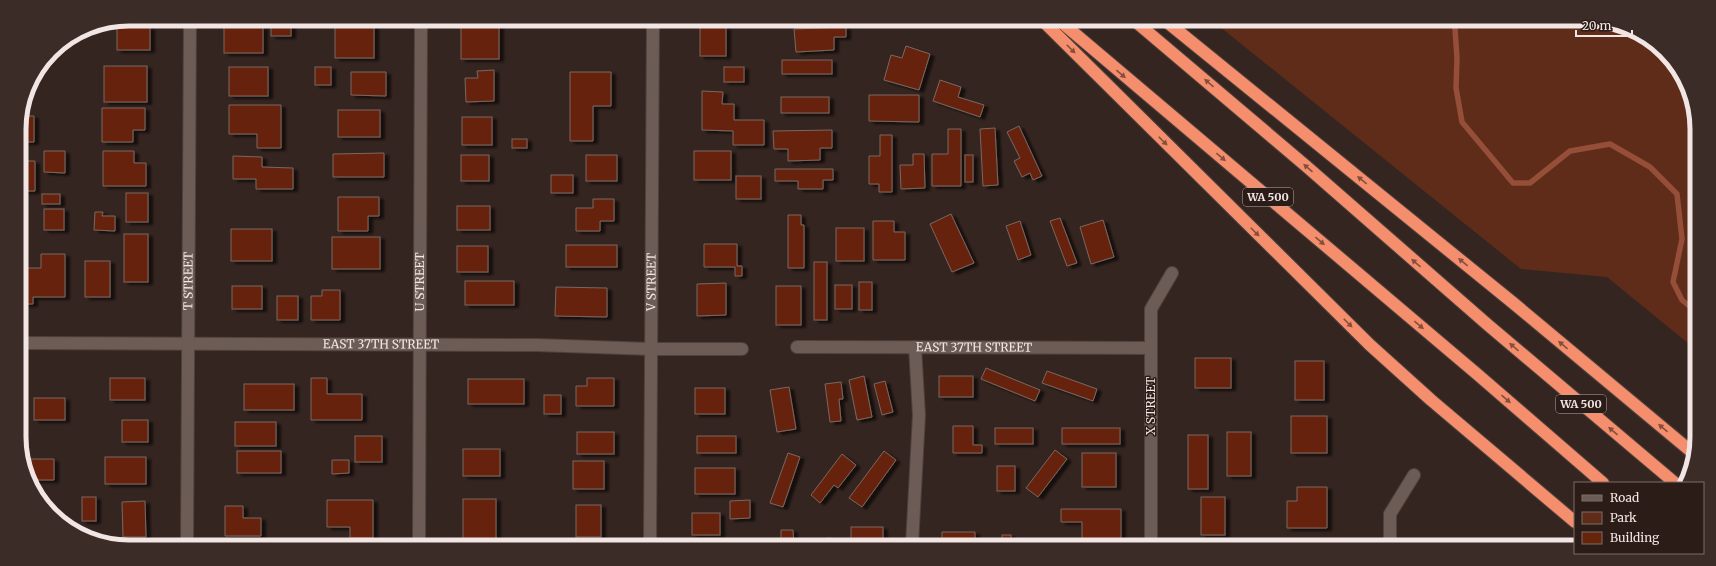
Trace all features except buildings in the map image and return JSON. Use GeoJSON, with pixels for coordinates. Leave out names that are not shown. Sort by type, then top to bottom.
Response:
{"type":"FeatureCollection","features":[{"type":"Feature","properties":{"kind":"highway"},"geometry":{"type":"LineString","coordinates":[[1048,26],[1370,345],[1442,410],[1574,521]]}},
{"type":"Feature","properties":{"kind":"highway","name":"WA 500"},"geometry":{"type":"LineString","coordinates":[[1066,26],[1471,368],[1602,482]]}},
{"type":"Feature","properties":{"kind":"highway","name":"WA 500"},"geometry":{"type":"LineString","coordinates":[[1141,26],[1306,166],[1488,326],[1674,482]]}},
{"type":"Feature","properties":{"kind":"highway"},"geometry":{"type":"LineString","coordinates":[[1172,26],[1506,297],[1689,450]]}},
{"type":"Feature","properties":{"kind":"street","name":"T STREET"},"geometry":{"type":"LineString","coordinates":[[187,540],[190,26]]}},
{"type":"Feature","properties":{"kind":"street","name":"U STREET"},"geometry":{"type":"LineString","coordinates":[[419,540],[421,26]]}},
{"type":"Feature","properties":{"kind":"street","name":"V STREET"},"geometry":{"type":"LineString","coordinates":[[650,540],[653,26]]}},
{"type":"Feature","properties":{"kind":"street","name":"X STREET"},"geometry":{"type":"LineString","coordinates":[[1151,540],[1151,309],[1172,273]]}},
{"type":"Feature","properties":{"kind":"street","name":"EAST 37TH STREET"},"geometry":{"type":"LineString","coordinates":[[26,343],[420,345],[742,349]]}},
{"type":"Feature","properties":{"kind":"street","name":"EAST 37TH STREET"},"geometry":{"type":"LineString","coordinates":[[797,347],[1151,348]]}},
{"type":"Feature","properties":{"kind":"street"},"geometry":{"type":"LineString","coordinates":[[912,540],[919,423],[915,347]]}},
{"type":"Feature","properties":{"kind":"street"},"geometry":{"type":"LineString","coordinates":[[1390,540],[1390,514],[1414,475]]}},
{"type":"Feature","properties":{"kind":"green space"},"geometry":{"type":"Polygon","coordinates":[[[1219,26],[1587,26],[1601,27],[1627,34],[1650,47],[1660,56],[1673,72],[1685,96],[1689,115],[1690,345],[1607,277],[1521,269],[1219,26]]]}},
{"type":"Feature","properties":{"kind":"waterway"},"geometry":{"type":"LineString","coordinates":[[1454,26],[1457,58],[1456,88],[1462,122],[1513,183],[1530,183],[1570,151],[1610,144],[1650,167],[1677,194],[1682,239],[1673,282],[1682,300],[1690,307]]}}]}
